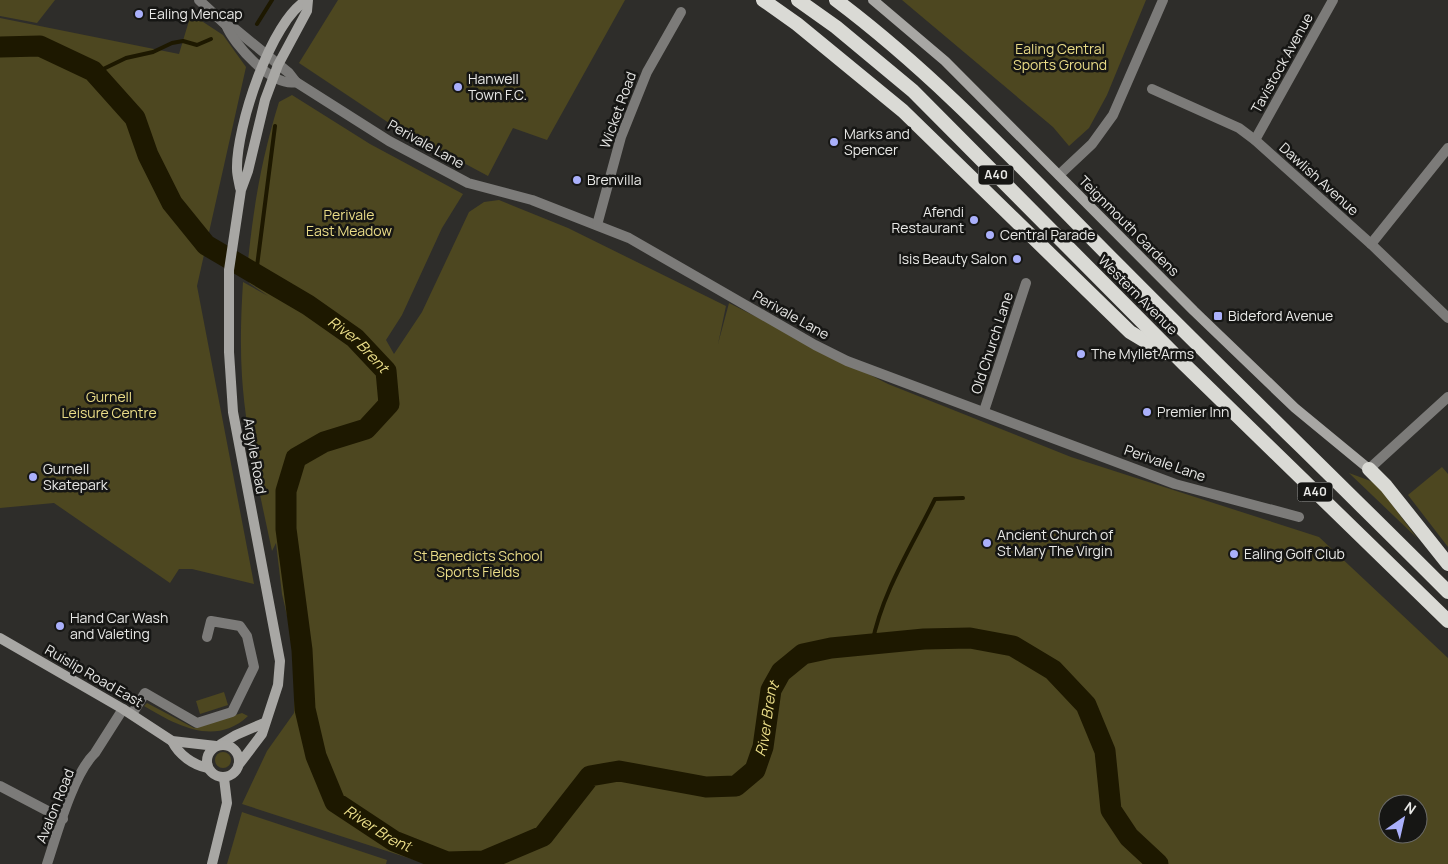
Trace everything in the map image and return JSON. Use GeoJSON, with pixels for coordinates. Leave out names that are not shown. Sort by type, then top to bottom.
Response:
{"type":"FeatureCollection","features":[{"type":"Feature","properties":{"kind":"highway","name":"A40"},"geometry":{"type":"LineString","coordinates":[[763,0],[798,24],[903,111],[1130,332],[1183,363]]}},
{"type":"Feature","properties":{"kind":"highway","name":"Western Avenue"},"geometry":{"type":"LineString","coordinates":[[798,0],[836,27],[913,91],[1183,363],[1448,621]]}},
{"type":"Feature","properties":{"kind":"highway","name":"Western Avenue"},"geometry":{"type":"LineString","coordinates":[[836,0],[929,77],[1004,149],[1200,348],[1448,592]]}},
{"type":"Feature","properties":{"kind":"highway"},"geometry":{"type":"LineString","coordinates":[[1369,469],[1386,486],[1448,564]]}},
{"type":"Feature","properties":{"kind":"main road","name":"Argyle Road"},"geometry":{"type":"LineString","coordinates":[[241,190],[237,168],[241,138],[250,100],[266,56],[298,5],[308,0]]}},
{"type":"Feature","properties":{"kind":"main road","name":"Argyle Road"},"geometry":{"type":"LineString","coordinates":[[240,763],[262,734],[278,684],[280,661],[234,412],[229,352],[229,270],[241,190],[248,171],[253,141],[278,64],[307,11],[308,0]]}},
{"type":"Feature","properties":{"kind":"main road","name":"Teignmouth Gardens"},"geometry":{"type":"LineString","coordinates":[[873,0],[945,60],[1194,311],[1288,402],[1369,469]]}},
{"type":"Feature","properties":{"kind":"main road","name":"Ruislip Road East"},"geometry":{"type":"LineString","coordinates":[[0,638],[127,711],[172,740],[219,745]]}},
{"type":"Feature","properties":{"kind":"main road"},"geometry":{"type":"LineString","coordinates":[[219,745],[227,745],[237,751],[240,763],[234,773],[224,778],[216,776],[208,768],[208,754],[219,745],[236,735],[264,723]]}},
{"type":"Feature","properties":{"kind":"main road","name":"Ruislip Road East"},"geometry":{"type":"LineString","coordinates":[[172,740],[177,750],[198,766],[208,768]]}},
{"type":"Feature","properties":{"kind":"main road"},"geometry":{"type":"LineString","coordinates":[[212,864],[226,803],[224,778]]}},
{"type":"Feature","properties":{"kind":"street"},"geometry":{"type":"LineString","coordinates":[[199,0],[226,25],[230,36],[273,77]]}},
{"type":"Feature","properties":{"kind":"street"},"geometry":{"type":"LineString","coordinates":[[1059,175],[1092,144],[1113,115],[1163,0]]}},
{"type":"Feature","properties":{"kind":"street","name":"Tavistock Avenue"},"geometry":{"type":"LineString","coordinates":[[1256,140],[1333,0]]}},
{"type":"Feature","properties":{"kind":"street","name":"Wicket Road"},"geometry":{"type":"LineString","coordinates":[[597,225],[620,137],[647,72],[681,12]]}},
{"type":"Feature","properties":{"kind":"street","name":"Perivale Lane"},"geometry":{"type":"LineString","coordinates":[[226,25],[235,29],[266,56],[290,73],[296,82],[389,141],[468,183],[532,200],[597,225],[659,254],[774,322],[847,361],[1175,484],[1299,517]]}},
{"type":"Feature","properties":{"kind":"street","name":"Perivale Lane"},"geometry":{"type":"LineString","coordinates":[[273,77],[283,82],[296,82]]}},
{"type":"Feature","properties":{"kind":"street","name":"Dawlish Avenue"},"geometry":{"type":"LineString","coordinates":[[1152,89],[1239,128],[1256,140],[1372,244],[1448,318]]}},
{"type":"Feature","properties":{"kind":"street"},"geometry":{"type":"LineString","coordinates":[[1372,244],[1448,148]]}},
{"type":"Feature","properties":{"kind":"street","name":"Old Church Lane"},"geometry":{"type":"LineString","coordinates":[[984,411],[1026,283]]}},
{"type":"Feature","properties":{"kind":"street"},"geometry":{"type":"LineString","coordinates":[[1369,469],[1448,397]]}},
{"type":"Feature","properties":{"kind":"street","name":"Avalon Road"},"geometry":{"type":"LineString","coordinates":[[47,864],[63,818],[90,758],[127,711],[145,693],[197,723],[232,712],[254,667],[247,636],[240,626],[211,621],[207,638]]}},
{"type":"Feature","properties":{"kind":"street"},"geometry":{"type":"LineString","coordinates":[[0,786],[63,818]]}},
{"type":"Feature","properties":{"kind":"green space"},"geometry":{"type":"Polygon","coordinates":[[[0,0],[55,0],[37,23],[0,16],[0,0]]]}},
{"type":"Feature","properties":{"kind":"green space"},"geometry":{"type":"Polygon","coordinates":[[[338,0],[625,0],[547,140],[513,128],[488,176],[389,123],[299,63],[338,0]]]}},
{"type":"Feature","properties":{"kind":"green space","name":"Ealing Central Sports Ground"},"geometry":{"type":"Polygon","coordinates":[[[902,0],[1146,0],[1107,95],[1089,128],[1069,146],[1053,127],[902,0]]]}},
{"type":"Feature","properties":{"kind":"green space","name":"Gurnell Leisure Centre"},"geometry":{"type":"Polygon","coordinates":[[[191,14],[223,35],[246,67],[197,286],[254,584],[192,569],[179,569],[170,583],[54,503],[0,508],[0,18],[179,54],[191,14]]]}},
{"type":"Feature","properties":{"kind":"green space"},"geometry":{"type":"Polygon","coordinates":[[[292,95],[370,144],[463,194],[442,228],[402,315],[386,340],[394,354],[422,312],[469,212],[484,202],[499,200],[568,228],[726,306],[718,344],[729,303],[888,384],[1071,457],[1319,537],[1448,658],[1448,864],[427,864],[242,804],[267,751],[294,713],[295,650],[282,594],[276,543],[272,551],[254,465],[242,377],[241,318],[243,282],[268,296],[249,283],[251,262],[248,261],[259,180],[279,102],[292,95]]]}},
{"type":"Feature","properties":{"kind":"green space"},"geometry":{"type":"Polygon","coordinates":[[[1442,467],[1448,474],[1448,547],[1408,495],[1442,467]]]}},
{"type":"Feature","properties":{"kind":"green space"},"geometry":{"type":"Polygon","coordinates":[[[1349,473],[1376,483],[1417,538],[1349,473]]]}},
{"type":"Feature","properties":{"kind":"green space"},"geometry":{"type":"Polygon","coordinates":[[[224,692],[228,705],[200,714],[196,701],[224,692]]]}},
{"type":"Feature","properties":{"kind":"green space"},"geometry":{"type":"Polygon","coordinates":[[[147,703],[194,728],[242,713],[248,716],[235,725],[222,730],[196,730],[182,726],[156,713],[144,706],[147,703]]]}},
{"type":"Feature","properties":{"kind":"green space"},"geometry":{"type":"Polygon","coordinates":[[[223,752],[231,760],[223,768],[215,760],[223,752]]]}},
{"type":"Feature","properties":{"kind":"green space"},"geometry":{"type":"Polygon","coordinates":[[[242,812],[387,860],[386,864],[227,864],[242,812]]]}},
{"type":"Feature","properties":{"kind":"waterway"},"geometry":{"type":"LineString","coordinates":[[257,24],[272,0]]}},
{"type":"Feature","properties":{"kind":"waterway"},"geometry":{"type":"LineString","coordinates":[[95,73],[126,58],[153,52],[172,43],[183,41],[197,45],[211,39]]}},
{"type":"Feature","properties":{"kind":"waterway","name":"River Brent"},"geometry":{"type":"LineString","coordinates":[[0,47],[40,46],[93,71],[135,118],[148,155],[172,203],[206,245],[308,305],[355,338],[386,371],[389,404],[366,429],[324,442],[296,458],[286,491],[286,529],[302,650],[305,709],[316,756],[335,802],[394,841],[447,862],[484,861],[543,836],[590,776],[619,771],[706,787],[736,786],[755,770],[763,747],[771,690],[781,672],[803,654],[831,648],[924,639],[970,638],[1013,646],[1053,670],[1086,705],[1105,751],[1111,810],[1129,837],[1158,864]]}},
{"type":"Feature","properties":{"kind":"waterway"},"geometry":{"type":"LineString","coordinates":[[256,274],[275,126]]}},
{"type":"Feature","properties":{"kind":"waterway"},"geometry":{"type":"LineString","coordinates":[[872,644],[890,588],[935,499],[963,498]]}},
{"type":"Feature","properties":{"kind":"place","name":"Ealing Mencap"},"geometry":{"type":"Point","coordinates":[139,14]}},
{"type":"Feature","properties":{"kind":"place","name":"Hanwell Town F.C."},"geometry":{"type":"Point","coordinates":[458,87]}},
{"type":"Feature","properties":{"kind":"place","name":"Marks and Spencer"},"geometry":{"type":"Point","coordinates":[834,142]}},
{"type":"Feature","properties":{"kind":"place","name":"Brenvilla"},"geometry":{"type":"Point","coordinates":[577,180]}},
{"type":"Feature","properties":{"kind":"place","name":"Afendi Restaurant"},"geometry":{"type":"Point","coordinates":[974,220]}},
{"type":"Feature","properties":{"kind":"place","name":"Central Parade"},"geometry":{"type":"Point","coordinates":[990,235]}},
{"type":"Feature","properties":{"kind":"place","name":"Isis Beauty Salon"},"geometry":{"type":"Point","coordinates":[1017,259]}},
{"type":"Feature","properties":{"kind":"place","name":"Bideford Avenue"},"geometry":{"type":"Point","coordinates":[1218,316]}},
{"type":"Feature","properties":{"kind":"place","name":"The Myllet Arms"},"geometry":{"type":"Point","coordinates":[1081,354]}},
{"type":"Feature","properties":{"kind":"place","name":"Premier Inn"},"geometry":{"type":"Point","coordinates":[1147,412]}},
{"type":"Feature","properties":{"kind":"place","name":"Gurnell Skatepark"},"geometry":{"type":"Point","coordinates":[33,477]}},
{"type":"Feature","properties":{"kind":"place","name":"Ancient Church of St Mary The Virgin"},"geometry":{"type":"Point","coordinates":[987,543]}},
{"type":"Feature","properties":{"kind":"place","name":"Ealing Golf Club"},"geometry":{"type":"Point","coordinates":[1234,554]}},
{"type":"Feature","properties":{"kind":"place","name":"Hand Car Wash and Valeting"},"geometry":{"type":"Point","coordinates":[60,626]}},
{"type":"Feature","properties":{"kind":"park label","name":"Perivale East Meadow"},"geometry":{"type":"Point","coordinates":[349,224]}},
{"type":"Feature","properties":{"kind":"park label","name":"St Benedicts School Sports Fields"},"geometry":{"type":"Point","coordinates":[478,564]}}]}
